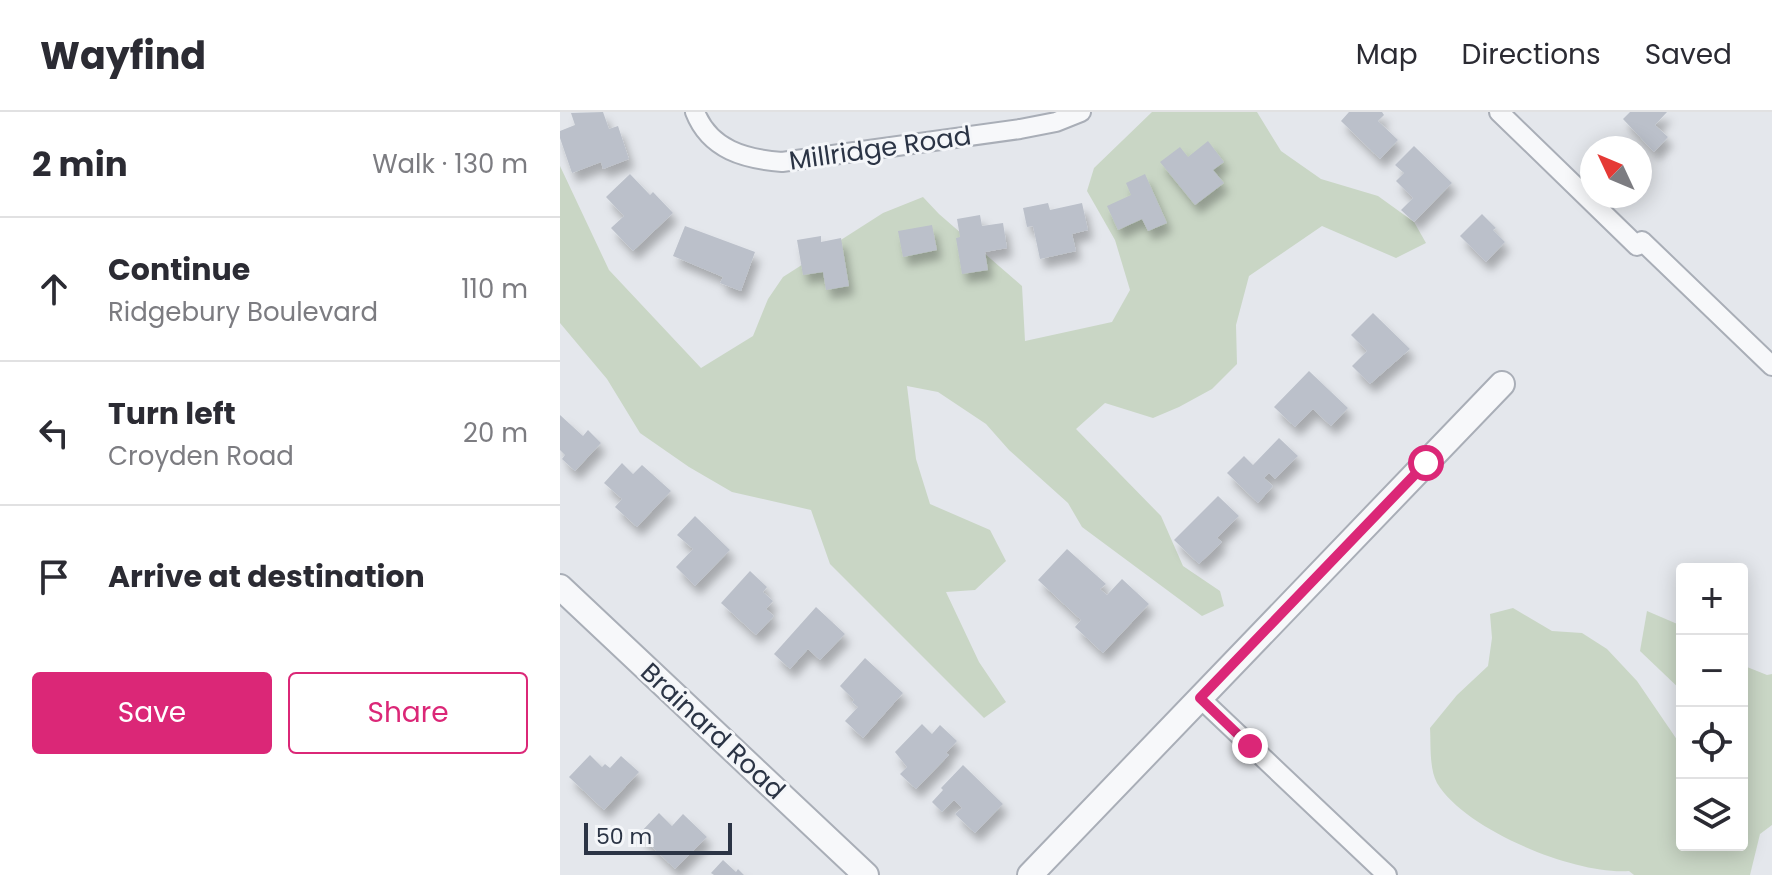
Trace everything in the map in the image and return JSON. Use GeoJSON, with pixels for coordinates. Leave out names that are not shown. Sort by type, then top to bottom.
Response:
{"type":"FeatureCollection","features":[{"type":"Feature","properties":{"kind":"street","name":"Millridge Road"},"geometry":{"type":"LineString","coordinates":[[695,112],[707,132],[730,151],[756,160],[782,162],[1020,129],[1056,122],[1081,112]]}},
{"type":"Feature","properties":{"kind":"street"},"geometry":{"type":"LineString","coordinates":[[1499,112],[1772,366]]}},
{"type":"Feature","properties":{"kind":"street"},"geometry":{"type":"LineString","coordinates":[[1030,875],[1502,384]]}},
{"type":"Feature","properties":{"kind":"street","name":"Brainard Road"},"geometry":{"type":"LineString","coordinates":[[560,587],[866,875]]}},
{"type":"Feature","properties":{"kind":"street"},"geometry":{"type":"LineString","coordinates":[[1200,698],[1387,875]]}},
{"type":"Feature","properties":{"kind":"green space"},"geometry":{"type":"Polygon","coordinates":[[[1152,112],[1257,112],[1281,151],[1321,179],[1378,196],[1414,222],[1426,243],[1396,258],[1322,226],[1249,276],[1236,325],[1237,364],[1212,389],[1153,418],[1105,403],[1076,429],[1161,516],[1183,566],[1220,591],[1224,606],[1202,616],[1082,527],[1068,503],[1009,450],[986,424],[938,392],[907,386],[916,459],[930,504],[990,530],[1006,561],[975,590],[946,592],[979,662],[1006,702],[984,718],[830,564],[811,510],[732,492],[640,433],[607,379],[560,323],[560,166],[609,270],[701,368],[753,336],[768,299],[783,277],[883,213],[923,197],[1022,286],[1025,341],[1112,322],[1130,290],[1115,240],[1087,191],[1094,168],[1152,112]]]}},
{"type":"Feature","properties":{"kind":"green space"},"geometry":{"type":"Polygon","coordinates":[[[1513,608],[1552,631],[1582,633],[1607,649],[1637,681],[1676,738],[1676,851],[1748,851],[1748,667],[1772,674],[1772,825],[1760,834],[1750,875],[1634,875],[1629,871],[1580,866],[1496,833],[1451,800],[1434,777],[1430,728],[1457,695],[1488,666],[1492,638],[1490,614],[1513,608]]]}},
{"type":"Feature","properties":{"kind":"green space"},"geometry":{"type":"Polygon","coordinates":[[[1647,611],[1676,623],[1676,685],[1640,651],[1647,611]]]}},
{"type":"Feature","properties":{"kind":"building"},"geometry":{"type":"Polygon","coordinates":[[[603,112],[609,129],[618,126],[629,159],[603,169],[601,162],[572,173],[560,131],[575,125],[571,113],[603,112]]]}},
{"type":"Feature","properties":{"kind":"building"},"geometry":{"type":"Polygon","coordinates":[[[1349,112],[1382,112],[1384,115],[1378,121],[1398,140],[1380,159],[1341,121],[1349,112]]]}},
{"type":"Feature","properties":{"kind":"building"},"geometry":{"type":"Polygon","coordinates":[[[1630,112],[1667,112],[1655,125],[1668,137],[1654,152],[1652,136],[1639,136],[1623,119],[1630,112]]]}},
{"type":"Feature","properties":{"kind":"building"},"geometry":{"type":"Polygon","coordinates":[[[1208,141],[1224,162],[1213,170],[1224,183],[1195,205],[1160,162],[1180,147],[1188,157],[1208,141]]]}},
{"type":"Feature","properties":{"kind":"building"},"geometry":{"type":"Polygon","coordinates":[[[1414,146],[1452,183],[1414,222],[1401,210],[1413,198],[1396,181],[1404,173],[1395,165],[1414,146]]]}},
{"type":"Feature","properties":{"kind":"building"},"geometry":{"type":"Polygon","coordinates":[[[630,174],[673,213],[633,251],[611,228],[624,216],[606,197],[630,174]]]}},
{"type":"Feature","properties":{"kind":"building"},"geometry":{"type":"Polygon","coordinates":[[[1145,174],[1167,223],[1148,231],[1142,219],[1118,230],[1107,206],[1131,195],[1126,183],[1145,174]]]}},
{"type":"Feature","properties":{"kind":"building"},"geometry":{"type":"Polygon","coordinates":[[[1048,203],[1050,210],[1082,203],[1088,230],[1072,234],[1076,251],[1040,259],[1033,226],[1027,227],[1023,208],[1048,203]]]}},
{"type":"Feature","properties":{"kind":"building"},"geometry":{"type":"Polygon","coordinates":[[[1482,214],[1505,242],[1486,262],[1460,236],[1482,214]]]}},
{"type":"Feature","properties":{"kind":"building"},"geometry":{"type":"Polygon","coordinates":[[[980,215],[982,226],[1003,223],[1007,248],[985,252],[988,270],[962,274],[956,238],[960,237],[957,219],[980,215]]]}},
{"type":"Feature","properties":{"kind":"building"},"geometry":{"type":"Polygon","coordinates":[[[932,225],[937,250],[903,257],[898,231],[932,225]]]}},
{"type":"Feature","properties":{"kind":"building"},"geometry":{"type":"Polygon","coordinates":[[[685,226],[755,252],[741,291],[720,283],[723,277],[673,256],[685,226]]]}},
{"type":"Feature","properties":{"kind":"building"},"geometry":{"type":"Polygon","coordinates":[[[821,236],[821,242],[841,238],[849,286],[826,290],[823,272],[803,275],[797,240],[821,236]]]}},
{"type":"Feature","properties":{"kind":"building"},"geometry":{"type":"Polygon","coordinates":[[[1373,313],[1410,349],[1370,384],[1352,366],[1367,351],[1351,335],[1373,313]]]}},
{"type":"Feature","properties":{"kind":"building"},"geometry":{"type":"Polygon","coordinates":[[[1309,371],[1348,408],[1331,426],[1313,409],[1295,427],[1274,407],[1309,371]]]}},
{"type":"Feature","properties":{"kind":"building"},"geometry":{"type":"Polygon","coordinates":[[[560,415],[583,436],[588,430],[601,443],[575,471],[562,459],[565,455],[560,450],[560,415]]]}},
{"type":"Feature","properties":{"kind":"building"},"geometry":{"type":"Polygon","coordinates":[[[1279,438],[1298,456],[1275,479],[1269,473],[1264,478],[1273,486],[1258,503],[1227,473],[1244,456],[1253,465],[1279,438]]]}},
{"type":"Feature","properties":{"kind":"building"},"geometry":{"type":"Polygon","coordinates":[[[622,463],[633,474],[642,465],[671,491],[637,527],[615,507],[622,499],[604,483],[622,463]]]}},
{"type":"Feature","properties":{"kind":"building"},"geometry":{"type":"Polygon","coordinates":[[[1218,496],[1239,516],[1217,538],[1222,542],[1199,564],[1174,540],[1218,496]]]}},
{"type":"Feature","properties":{"kind":"building"},"geometry":{"type":"Polygon","coordinates":[[[695,516],[730,550],[695,586],[676,567],[693,549],[677,535],[695,516]]]}},
{"type":"Feature","properties":{"kind":"building"},"geometry":{"type":"Polygon","coordinates":[[[1067,549],[1106,584],[1100,589],[1107,595],[1122,579],[1149,604],[1103,653],[1075,627],[1081,620],[1038,580],[1067,549]]]}},
{"type":"Feature","properties":{"kind":"building"},"geometry":{"type":"Polygon","coordinates":[[[750,571],[767,587],[763,592],[773,601],[766,609],[774,616],[756,635],[721,603],[750,571]]]}},
{"type":"Feature","properties":{"kind":"building"},"geometry":{"type":"Polygon","coordinates":[[[816,607],[845,634],[820,660],[808,649],[790,669],[774,654],[816,607]]]}},
{"type":"Feature","properties":{"kind":"building"},"geometry":{"type":"Polygon","coordinates":[[[865,658],[903,693],[863,738],[845,721],[858,707],[840,686],[865,658]]]}},
{"type":"Feature","properties":{"kind":"building"},"geometry":{"type":"Polygon","coordinates":[[[922,724],[932,734],[940,725],[957,741],[946,753],[949,755],[916,789],[900,774],[907,767],[895,752],[922,724]]]}},
{"type":"Feature","properties":{"kind":"building"},"geometry":{"type":"Polygon","coordinates":[[[590,755],[602,767],[605,764],[610,768],[621,756],[639,772],[604,810],[569,777],[590,755]]]}},
{"type":"Feature","properties":{"kind":"building"},"geometry":{"type":"Polygon","coordinates":[[[963,765],[1003,804],[975,833],[955,814],[962,808],[954,800],[942,812],[932,802],[963,765]]]}},
{"type":"Feature","properties":{"kind":"building"},"geometry":{"type":"Polygon","coordinates":[[[659,813],[672,826],[683,814],[707,837],[675,869],[639,834],[659,813]]]}},
{"type":"Feature","properties":{"kind":"building"},"geometry":{"type":"Polygon","coordinates":[[[723,860],[736,872],[738,869],[744,875],[711,873],[723,860]]]}},
{"type":"Feature","properties":{"kind":"route"},"geometry":{"type":"LineString","coordinates":[[1250,746],[1200,698],[1426,463]]}}]}
